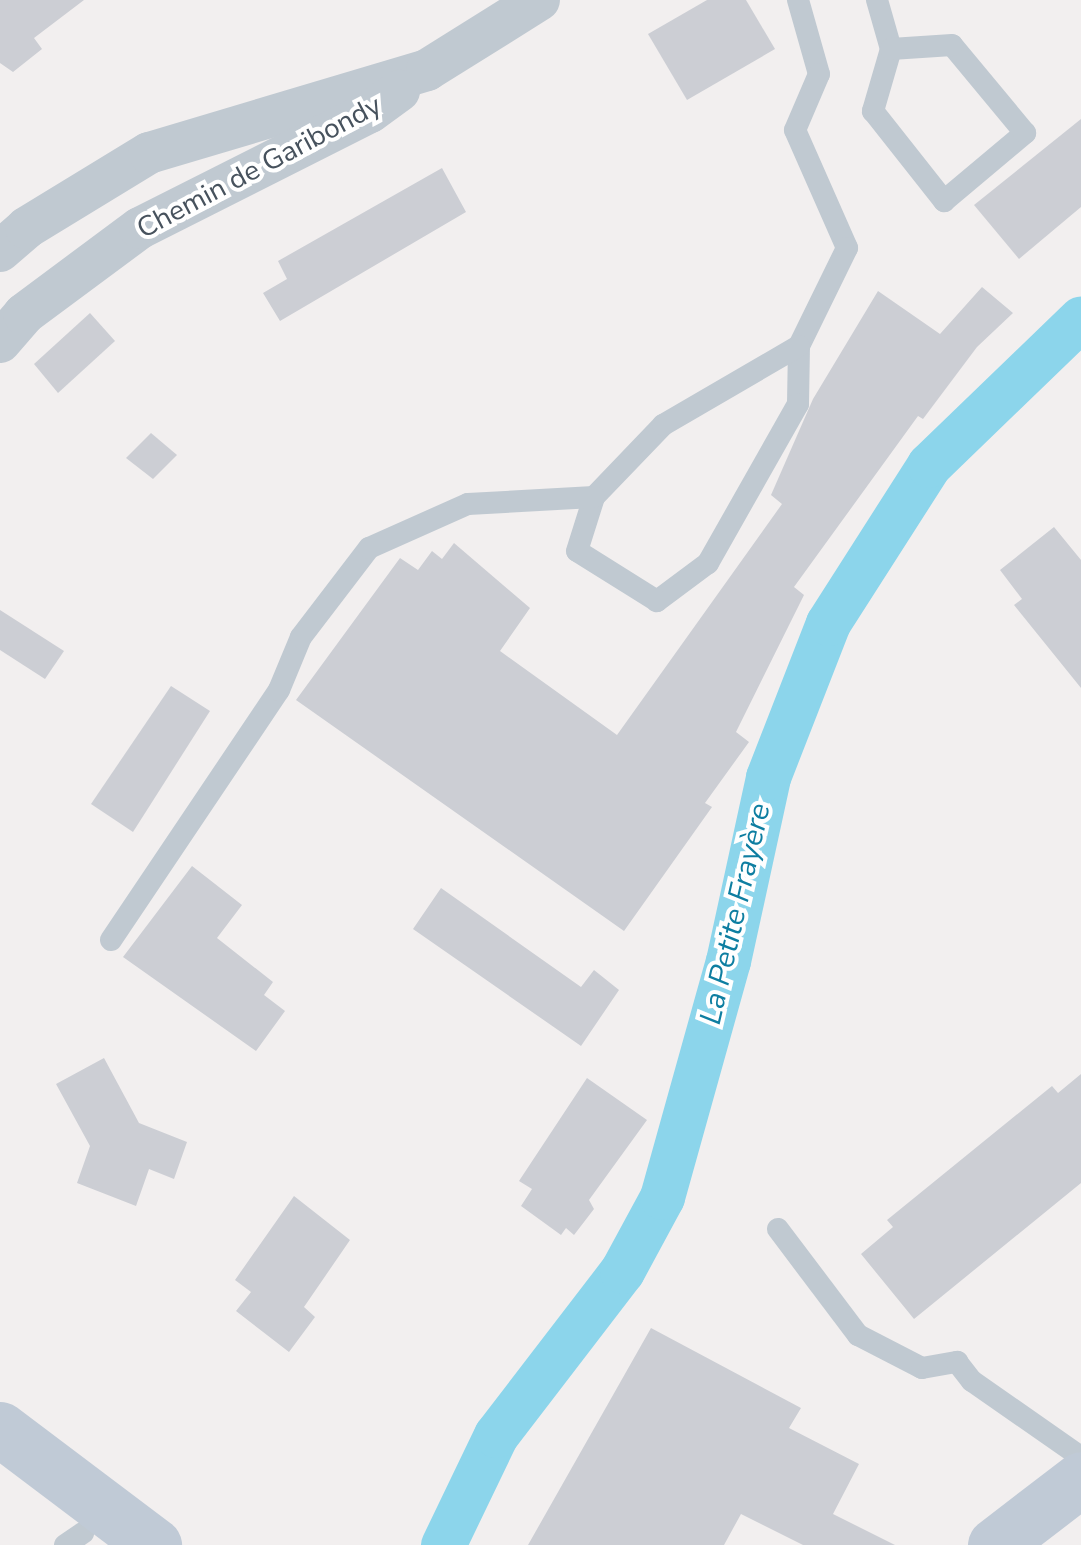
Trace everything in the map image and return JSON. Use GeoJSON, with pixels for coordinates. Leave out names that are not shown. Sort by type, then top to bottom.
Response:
{"type":"FeatureCollection","features":[{"type":"Feature","properties":{"kind":"main road"},"geometry":{"type":"LineString","coordinates":[[0,1429],[154,1545]]}},
{"type":"Feature","properties":{"kind":"main road"},"geometry":{"type":"LineString","coordinates":[[0,1470],[82,1541]]}},
{"type":"Feature","properties":{"kind":"main road"},"geometry":{"type":"LineString","coordinates":[[996,1545],[1081,1478]]}},
{"type":"Feature","properties":{"kind":"street","name":"Chemin de Garibondy"},"geometry":{"type":"LineString","coordinates":[[0,342],[24,314],[140,228],[370,112],[427,70],[539,0]]}},
{"type":"Feature","properties":{"kind":"street","name":"Chemin de Garibondy"},"geometry":{"type":"LineString","coordinates":[[0,251],[26,228],[149,153],[427,70]]}},
{"type":"Feature","properties":{"kind":"lane"},"geometry":{"type":"LineString","coordinates":[[798,0],[819,74],[795,130],[847,248],[799,346],[798,404],[708,563],[657,601],[577,551],[594,497],[663,425],[799,346]]}},
{"type":"Feature","properties":{"kind":"lane"},"geometry":{"type":"LineString","coordinates":[[877,0],[891,49],[872,111],[944,201],[1025,133],[952,46],[891,49]]}},
{"type":"Feature","properties":{"kind":"lane"},"geometry":{"type":"LineString","coordinates":[[111,940],[280,690],[301,638],[370,548],[468,504],[594,497]]}},
{"type":"Feature","properties":{"kind":"lane"},"geometry":{"type":"LineString","coordinates":[[778,1228],[858,1335],[922,1368],[957,1362],[972,1381],[1081,1457]]}},
{"type":"Feature","properties":{"kind":"building"},"geometry":{"type":"Polygon","coordinates":[[[0,0],[84,0],[34,38],[42,49],[13,72],[0,63],[0,0]]]}},
{"type":"Feature","properties":{"kind":"building"},"geometry":{"type":"Polygon","coordinates":[[[707,0],[746,0],[775,49],[687,100],[648,34],[707,0]]]}},
{"type":"Feature","properties":{"kind":"building"},"geometry":{"type":"Polygon","coordinates":[[[1081,119],[1081,207],[1019,259],[974,205],[1081,119]]]}},
{"type":"Feature","properties":{"kind":"building"},"geometry":{"type":"Polygon","coordinates":[[[442,168],[466,212],[280,321],[263,293],[287,279],[278,261],[442,168]]]}},
{"type":"Feature","properties":{"kind":"building"},"geometry":{"type":"Polygon","coordinates":[[[982,287],[1013,313],[977,347],[923,419],[918,416],[794,587],[804,595],[736,732],[749,742],[705,803],[712,807],[624,931],[296,700],[400,558],[418,570],[432,551],[442,559],[454,543],[530,608],[500,651],[617,735],[782,504],[771,495],[813,399],[878,291],[940,334],[982,287]]]}},
{"type":"Feature","properties":{"kind":"building"},"geometry":{"type":"Polygon","coordinates":[[[90,313],[115,341],[58,393],[34,364],[90,313]]]}},
{"type":"Feature","properties":{"kind":"building"},"geometry":{"type":"Polygon","coordinates":[[[151,433],[177,455],[153,479],[126,458],[151,433]]]}},
{"type":"Feature","properties":{"kind":"building"},"geometry":{"type":"Polygon","coordinates":[[[1054,527],[1081,560],[1081,688],[1014,605],[1022,599],[1000,570],[1054,527]]]}},
{"type":"Feature","properties":{"kind":"building"},"geometry":{"type":"Polygon","coordinates":[[[0,610],[64,651],[45,679],[0,650],[0,610]]]}},
{"type":"Feature","properties":{"kind":"building"},"geometry":{"type":"Polygon","coordinates":[[[171,686],[210,711],[133,832],[91,804],[171,686]]]}},
{"type":"Feature","properties":{"kind":"building"},"geometry":{"type":"Polygon","coordinates":[[[192,866],[242,905],[217,938],[273,982],[264,995],[285,1011],[256,1051],[123,957],[192,866]]]}},
{"type":"Feature","properties":{"kind":"building"},"geometry":{"type":"Polygon","coordinates":[[[441,888],[581,987],[594,970],[619,990],[581,1046],[413,929],[441,888]]]}},
{"type":"Feature","properties":{"kind":"building"},"geometry":{"type":"Polygon","coordinates":[[[104,1058],[139,1123],[187,1142],[174,1179],[149,1169],[136,1206],[77,1183],[90,1146],[56,1084],[104,1058]]]}},
{"type":"Feature","properties":{"kind":"building"},"geometry":{"type":"Polygon","coordinates":[[[1081,1074],[1081,1183],[914,1319],[861,1254],[893,1227],[887,1220],[1052,1086],[1058,1093],[1081,1074]]]}},
{"type":"Feature","properties":{"kind":"building"},"geometry":{"type":"Polygon","coordinates":[[[587,1078],[647,1120],[589,1200],[594,1209],[574,1235],[566,1228],[561,1235],[521,1206],[532,1189],[519,1181],[587,1078]]]}},
{"type":"Feature","properties":{"kind":"building"},"geometry":{"type":"Polygon","coordinates":[[[294,1196],[350,1240],[304,1307],[315,1317],[289,1352],[236,1311],[251,1292],[235,1280],[294,1196]]]}},
{"type":"Feature","properties":{"kind":"building"},"geometry":{"type":"Polygon","coordinates":[[[651,1328],[801,1408],[789,1428],[859,1464],[833,1514],[895,1545],[803,1545],[741,1514],[724,1545],[528,1545],[651,1328]]]}},
{"type":"Feature","properties":{"kind":"waterway","name":"La Petite Frayère"},"geometry":{"type":"LineString","coordinates":[[443,1545],[496,1435],[622,1271],[662,1197],[728,961],[768,777],[828,623],[929,465],[1081,318]]}}]}
